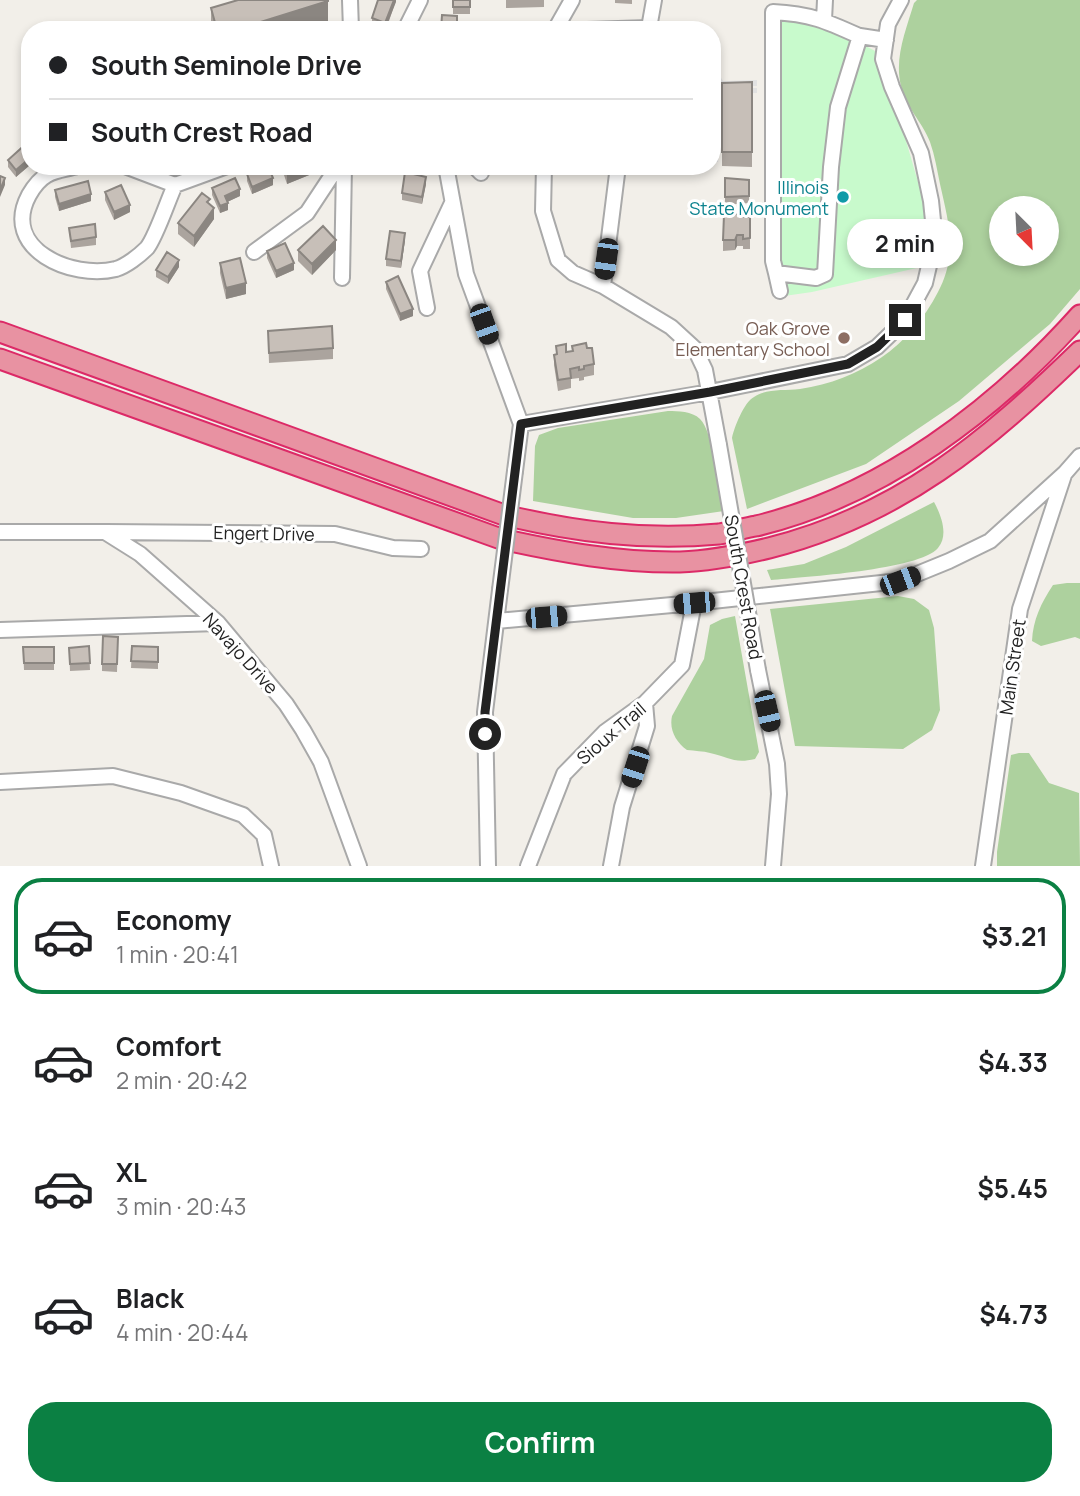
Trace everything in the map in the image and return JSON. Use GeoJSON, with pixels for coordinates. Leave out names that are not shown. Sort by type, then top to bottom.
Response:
{"type":"FeatureCollection","features":[{"type":"Feature","properties":{"kind":"highway"},"geometry":{"type":"LineString","coordinates":[[0,332],[504,515],[565,529],[646,536],[722,533],[792,517],[870,482],[915,456],[963,423],[1019,376],[1080,315]]}},
{"type":"Feature","properties":{"kind":"highway"},"geometry":{"type":"LineString","coordinates":[[0,359],[501,539],[555,551],[636,561],[682,562],[732,557],[802,540],[852,521],[897,498],[954,461],[1021,408],[1080,351]]}},
{"type":"Feature","properties":{"kind":"street"},"geometry":{"type":"LineString","coordinates":[[350,0],[351,21]]}},
{"type":"Feature","properties":{"kind":"street"},"geometry":{"type":"LineString","coordinates":[[410,21],[420,0]]}},
{"type":"Feature","properties":{"kind":"street"},"geometry":{"type":"LineString","coordinates":[[560,21],[572,0]]}},
{"type":"Feature","properties":{"kind":"street"},"geometry":{"type":"LineString","coordinates":[[650,21],[654,0]]}},
{"type":"Feature","properties":{"kind":"street"},"geometry":{"type":"LineString","coordinates":[[824,20],[825,0]]}},
{"type":"Feature","properties":{"kind":"street"},"geometry":{"type":"LineString","coordinates":[[521,424],[710,392],[848,364],[877,347],[905,320],[925,283],[935,240],[922,153],[892,87],[883,59],[888,24],[901,0]]}},
{"type":"Feature","properties":{"kind":"street"},"geometry":{"type":"LineString","coordinates":[[780,291],[773,261],[774,12],[802,13],[860,36],[886,40]]}},
{"type":"Feature","properties":{"kind":"street"},"geometry":{"type":"LineString","coordinates":[[776,272],[816,278],[825,274],[831,167],[838,107],[860,36]]}},
{"type":"Feature","properties":{"kind":"street"},"geometry":{"type":"LineString","coordinates":[[47,175],[22,205],[18,224],[28,244],[41,258],[83,271],[115,269],[128,263],[148,247],[175,185]]}},
{"type":"Feature","properties":{"kind":"street"},"geometry":{"type":"LineString","coordinates":[[149,175],[175,185],[202,175]]}},
{"type":"Feature","properties":{"kind":"street"},"geometry":{"type":"LineString","coordinates":[[254,252],[307,213],[332,175]]}},
{"type":"Feature","properties":{"kind":"street"},"geometry":{"type":"LineString","coordinates":[[342,278],[344,175]]}},
{"type":"Feature","properties":{"kind":"street"},"geometry":{"type":"LineString","coordinates":[[447,175],[466,274],[521,424],[485,712],[488,866]]}},
{"type":"Feature","properties":{"kind":"street","name":"South Crest Road"},"geometry":{"type":"LineString","coordinates":[[544,175],[543,211],[558,260],[573,273],[603,286],[671,327],[695,349],[705,370],[777,764],[779,794],[773,866]]}},
{"type":"Feature","properties":{"kind":"street"},"geometry":{"type":"LineString","coordinates":[[603,286],[617,175]]}},
{"type":"Feature","properties":{"kind":"street"},"geometry":{"type":"LineString","coordinates":[[427,308],[420,271],[452,203]]}},
{"type":"Feature","properties":{"kind":"street"},"geometry":{"type":"LineString","coordinates":[[497,621],[900,581],[990,541],[1080,456]]}},
{"type":"Feature","properties":{"kind":"street","name":"Main Street"},"geometry":{"type":"LineString","coordinates":[[983,866],[1020,609],[1065,473]]}},
{"type":"Feature","properties":{"kind":"street"},"geometry":{"type":"LineString","coordinates":[[0,532],[105,532]]}},
{"type":"Feature","properties":{"kind":"street","name":"Engert Drive"},"geometry":{"type":"LineString","coordinates":[[105,532],[335,534],[393,548],[421,549]]}},
{"type":"Feature","properties":{"kind":"street","name":"Navajo Drive"},"geometry":{"type":"LineString","coordinates":[[105,532],[140,554],[218,623],[286,704],[321,762],[359,866]]}},
{"type":"Feature","properties":{"kind":"street","name":"Sioux Trail"},"geometry":{"type":"LineString","coordinates":[[528,866],[564,774],[605,733],[645,703],[682,666],[694,603]]}},
{"type":"Feature","properties":{"kind":"street"},"geometry":{"type":"LineString","coordinates":[[0,630],[218,623]]}},
{"type":"Feature","properties":{"kind":"street"},"geometry":{"type":"LineString","coordinates":[[611,866],[622,807],[648,726],[645,703]]}},
{"type":"Feature","properties":{"kind":"street"},"geometry":{"type":"LineString","coordinates":[[0,782],[113,776],[181,793],[243,815],[264,835],[271,866]]}},
{"type":"Feature","properties":{"kind":"green space"},"geometry":{"type":"Polygon","coordinates":[[[917,0],[1080,0],[1080,289],[1050,324],[959,401],[866,464],[747,509],[732,438],[740,416],[750,400],[765,392],[822,385],[863,369],[881,358],[913,329],[926,312],[944,278],[950,252],[946,212],[932,147],[903,93],[899,76],[902,44],[917,0]]]}},
{"type":"Feature","properties":{"kind":"green space"},"geometry":{"type":"Polygon","coordinates":[[[784,16],[832,28],[875,51],[881,80],[902,127],[925,206],[921,267],[784,296],[781,275],[781,21],[784,16]]]}},
{"type":"Feature","properties":{"kind":"green space"},"geometry":{"type":"Polygon","coordinates":[[[668,411],[693,414],[705,426],[724,511],[676,518],[633,518],[533,501],[535,446],[539,435],[558,428],[668,411]]]}},
{"type":"Feature","properties":{"kind":"green space"},"geometry":{"type":"Polygon","coordinates":[[[934,502],[941,519],[943,537],[938,548],[927,556],[860,571],[771,580],[767,570],[804,564],[846,547],[934,502]]]}},
{"type":"Feature","properties":{"kind":"green space"},"geometry":{"type":"Polygon","coordinates":[[[1080,583],[1080,639],[1075,637],[1041,646],[1032,641],[1038,612],[1053,585],[1080,583]]]}},
{"type":"Feature","properties":{"kind":"green space"},"geometry":{"type":"Polygon","coordinates":[[[898,596],[914,599],[929,610],[934,628],[940,710],[932,730],[903,749],[795,746],[770,609],[898,596]]]}},
{"type":"Feature","properties":{"kind":"green space"},"geometry":{"type":"Polygon","coordinates":[[[735,616],[759,752],[755,759],[748,760],[687,750],[677,739],[672,726],[672,716],[704,659],[710,625],[735,616]]]}},
{"type":"Feature","properties":{"kind":"green space"},"geometry":{"type":"Polygon","coordinates":[[[1029,753],[1049,783],[1079,793],[1080,866],[997,866],[1011,755],[1029,753]]]}},
{"type":"Feature","properties":{"kind":"shaded area"},"geometry":{"type":"Polygon","coordinates":[[[721,78],[723,81],[757,80],[757,86],[734,86],[757,88],[757,93],[721,94],[721,78]]]}},
{"type":"Feature","properties":{"kind":"building"},"geometry":{"type":"Polygon","coordinates":[[[238,0],[328,0],[264,21],[215,21],[211,8],[238,0]]]}},
{"type":"Feature","properties":{"kind":"building"},"geometry":{"type":"Polygon","coordinates":[[[378,0],[394,0],[386,21],[372,18],[378,0]]]}},
{"type":"Feature","properties":{"kind":"building"},"geometry":{"type":"Polygon","coordinates":[[[453,0],[470,0],[470,7],[453,7],[453,0]]]}},
{"type":"Feature","properties":{"kind":"building"},"geometry":{"type":"Polygon","coordinates":[[[442,15],[457,16],[457,21],[442,21],[442,15]]]}},
{"type":"Feature","properties":{"kind":"building"},"geometry":{"type":"Polygon","coordinates":[[[752,82],[752,152],[722,152],[722,83],[752,82]]]}},
{"type":"Feature","properties":{"kind":"building"},"geometry":{"type":"Polygon","coordinates":[[[21,148],[21,166],[16,170],[8,160],[21,148]]]}},
{"type":"Feature","properties":{"kind":"building"},"geometry":{"type":"Polygon","coordinates":[[[247,175],[272,175],[273,178],[252,187],[247,175]]]}},
{"type":"Feature","properties":{"kind":"building"},"geometry":{"type":"Polygon","coordinates":[[[405,175],[426,177],[422,197],[402,193],[405,175]]]}},
{"type":"Feature","properties":{"kind":"building"},"geometry":{"type":"Polygon","coordinates":[[[0,176],[5,178],[0,190],[0,176]]]}},
{"type":"Feature","properties":{"kind":"building"},"geometry":{"type":"Polygon","coordinates":[[[235,178],[240,189],[225,196],[228,203],[220,206],[212,188],[235,178]]]}},
{"type":"Feature","properties":{"kind":"building"},"geometry":{"type":"Polygon","coordinates":[[[725,178],[749,180],[749,196],[725,197],[725,178]]]}},
{"type":"Feature","properties":{"kind":"building"},"geometry":{"type":"Polygon","coordinates":[[[88,181],[91,194],[59,204],[55,190],[88,181]]]}},
{"type":"Feature","properties":{"kind":"building"},"geometry":{"type":"Polygon","coordinates":[[[121,185],[130,205],[114,212],[105,192],[121,185]]]}},
{"type":"Feature","properties":{"kind":"building"},"geometry":{"type":"Polygon","coordinates":[[[202,193],[210,199],[207,202],[214,208],[194,236],[178,223],[202,193]]]}},
{"type":"Feature","properties":{"kind":"building"},"geometry":{"type":"Polygon","coordinates":[[[739,214],[739,217],[750,217],[750,238],[743,239],[743,235],[737,235],[735,240],[723,240],[724,215],[739,214]]]}},
{"type":"Feature","properties":{"kind":"building"},"geometry":{"type":"Polygon","coordinates":[[[95,224],[96,237],[71,241],[69,228],[95,224]]]}},
{"type":"Feature","properties":{"kind":"building"},"geometry":{"type":"Polygon","coordinates":[[[323,226],[336,240],[312,264],[298,250],[323,226]]]}},
{"type":"Feature","properties":{"kind":"building"},"geometry":{"type":"Polygon","coordinates":[[[390,231],[405,233],[401,261],[386,259],[390,231]]]}},
{"type":"Feature","properties":{"kind":"building"},"geometry":{"type":"Polygon","coordinates":[[[285,243],[294,263],[276,271],[267,251],[285,243]]]}},
{"type":"Feature","properties":{"kind":"building"},"geometry":{"type":"Polygon","coordinates":[[[167,252],[179,260],[168,277],[156,270],[167,252]]]}},
{"type":"Feature","properties":{"kind":"building"},"geometry":{"type":"Polygon","coordinates":[[[240,258],[246,283],[226,288],[220,263],[240,258]]]}},
{"type":"Feature","properties":{"kind":"building"},"geometry":{"type":"Polygon","coordinates":[[[398,276],[413,309],[400,314],[386,282],[398,276]]]}},
{"type":"Feature","properties":{"kind":"building"},"geometry":{"type":"Polygon","coordinates":[[[332,326],[333,348],[269,353],[268,331],[332,326]]]}},
{"type":"Feature","properties":{"kind":"building"},"geometry":{"type":"Polygon","coordinates":[[[586,343],[587,348],[592,348],[594,364],[584,366],[584,369],[570,369],[571,378],[558,380],[554,355],[557,354],[556,346],[566,344],[566,352],[573,351],[572,346],[586,343]]]}},
{"type":"Feature","properties":{"kind":"building"},"geometry":{"type":"Polygon","coordinates":[[[103,636],[118,637],[117,664],[102,664],[103,636]]]}},
{"type":"Feature","properties":{"kind":"building"},"geometry":{"type":"Polygon","coordinates":[[[89,646],[90,663],[70,664],[69,648],[89,646]]]}},
{"type":"Feature","properties":{"kind":"building"},"geometry":{"type":"Polygon","coordinates":[[[132,646],[158,647],[158,662],[131,661],[132,646]]]}},
{"type":"Feature","properties":{"kind":"building"},"geometry":{"type":"Polygon","coordinates":[[[23,647],[54,647],[54,663],[24,663],[23,647]]]}},
{"type":"Feature","properties":{"kind":"place","name":"Illinois State Monument"},"geometry":{"type":"Point","coordinates":[843,197]}},
{"type":"Feature","properties":{"kind":"place","name":"Oak Grove Elementary School"},"geometry":{"type":"Point","coordinates":[844,338]}},
{"type":"Feature","properties":{"kind":"route"},"geometry":{"type":"LineString","coordinates":[[485,734],[485,712],[521,424],[710,392],[848,364],[877,347],[905,320]]}}]}
